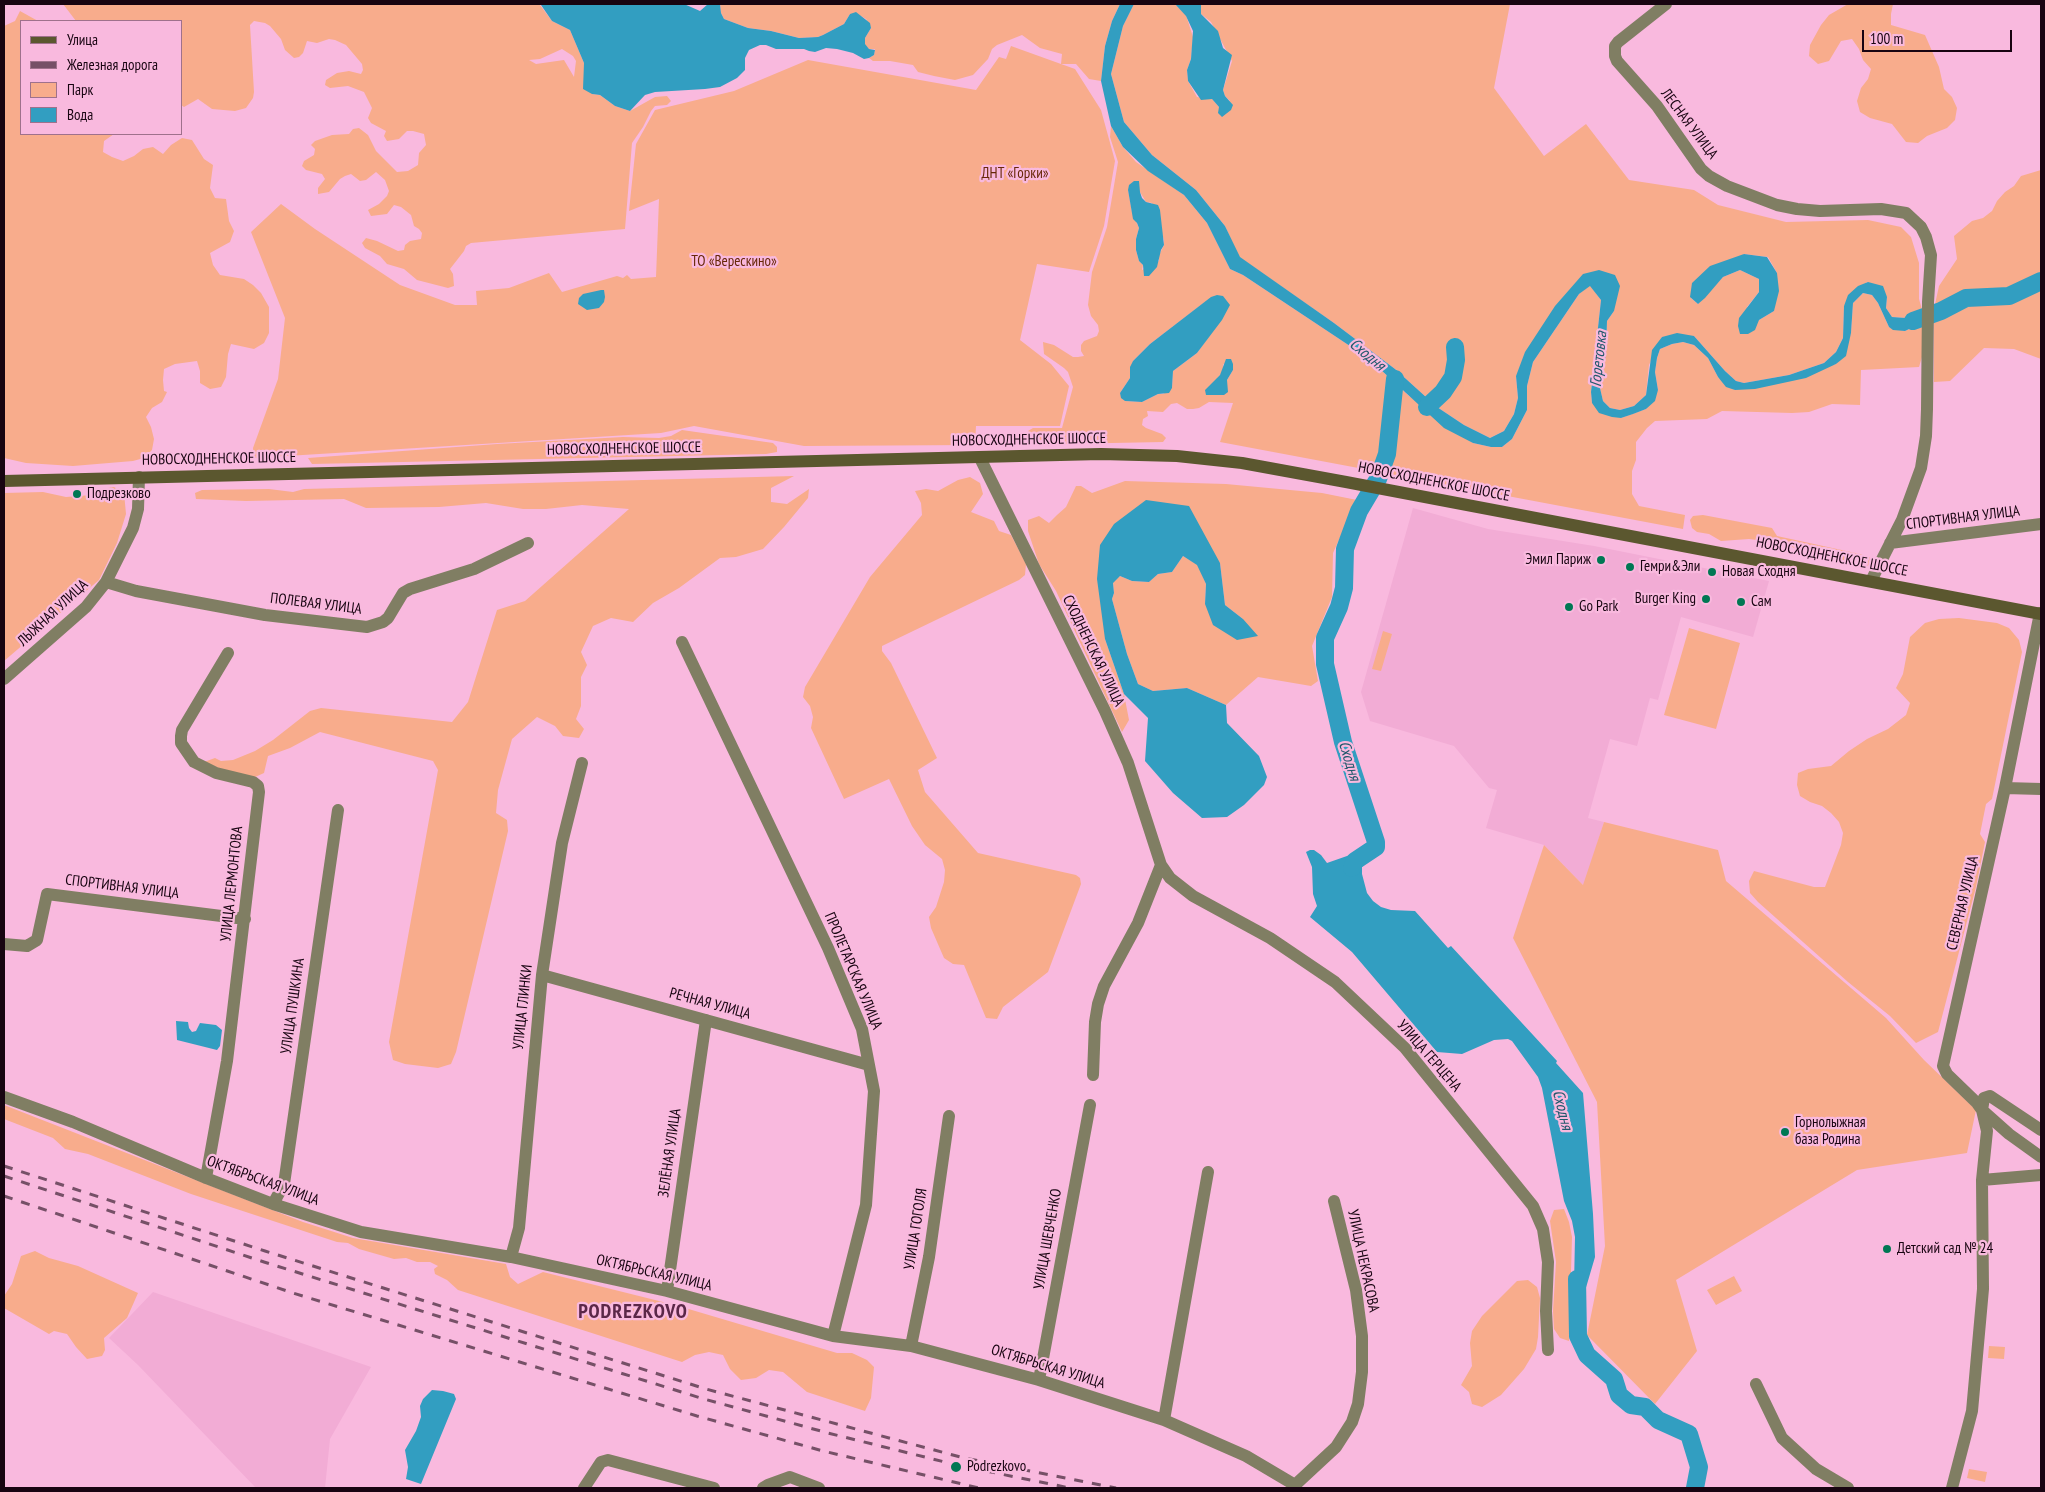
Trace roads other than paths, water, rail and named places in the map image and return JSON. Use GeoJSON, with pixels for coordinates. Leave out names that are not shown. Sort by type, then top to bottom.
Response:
{"type":"FeatureCollection","features":[{"type":"Feature","properties":{"kind":"main road","name":"НОВОСХОДНЕНСКОЕ ШОССЕ"},"geometry":{"type":"LineString","coordinates":[[4,480],[1101,454],[1177,456],[1242,463],[1397,491],[2041,614]]}},
{"type":"Feature","properties":{"kind":"street","name":"ЛЕСНАЯ УЛИЦА"},"geometry":{"type":"LineString","coordinates":[[1666,4],[1618,42],[1615,46],[1615,56],[1617,61],[1656,106],[1701,168],[1710,176],[1728,186],[1776,205],[1820,211],[1881,209],[1906,213],[1922,227],[1930,246],[1927,413],[1921,468],[1909,504],[1871,581]]}},
{"type":"Feature","properties":{"kind":"street","name":"СХОДНЕНСКАЯ УЛИЦА"},"geometry":{"type":"LineString","coordinates":[[980,458],[1105,711],[1128,763],[1161,865]]}},
{"type":"Feature","properties":{"kind":"street","name":"ЛЫЖНАЯ УЛИЦА"},"geometry":{"type":"LineString","coordinates":[[4,680],[86,607],[106,582],[133,528],[138,509],[139,477]]}},
{"type":"Feature","properties":{"kind":"street","name":"СПОРТИВНАЯ УЛИЦА"},"geometry":{"type":"LineString","coordinates":[[1890,543],[2041,524]]}},
{"type":"Feature","properties":{"kind":"street","name":"ПОЛЕВАЯ УЛИЦА"},"geometry":{"type":"LineString","coordinates":[[106,582],[136,592],[265,614],[368,627],[383,622],[388,618],[402,593],[474,568],[528,543]]}},
{"type":"Feature","properties":{"kind":"street","name":"СЕВЕРНАЯ УЛИЦА"},"geometry":{"type":"LineString","coordinates":[[2041,614],[2038,645],[1943,1066],[1947,1074],[1982,1110],[2009,1134],[2041,1157]]}},
{"type":"Feature","properties":{"kind":"street","name":"ПРОЛЕТАРСКАЯ УЛИЦА"},"geometry":{"type":"LineString","coordinates":[[682,642],[828,948],[862,1030],[874,1090],[866,1205],[833,1336]]}},
{"type":"Feature","properties":{"kind":"street","name":"УЛИЦА ЛЕРМОНТОВА"},"geometry":{"type":"LineString","coordinates":[[206,1178],[227,1061],[259,792],[258,786],[253,782],[202,768],[194,762],[181,743],[182,730],[228,653]]}},
{"type":"Feature","properties":{"kind":"street","name":"УЛИЦА ГЛИНКИ"},"geometry":{"type":"LineString","coordinates":[[511,1258],[519,1228],[542,975],[562,843],[582,763]]}},
{"type":"Feature","properties":{"kind":"street"},"geometry":{"type":"LineString","coordinates":[[2005,788],[2041,789]]}},
{"type":"Feature","properties":{"kind":"street","name":"УЛИЦА ПУШКИНА"},"geometry":{"type":"LineString","coordinates":[[273,1204],[284,1184],[338,810]]}},
{"type":"Feature","properties":{"kind":"street"},"geometry":{"type":"LineString","coordinates":[[1093,1075],[1095,1022],[1098,1004],[1104,986],[1138,923],[1161,865]]}},
{"type":"Feature","properties":{"kind":"street","name":"УЛИЦА ГЕРЦЕНА"},"geometry":{"type":"LineString","coordinates":[[1161,865],[1170,878],[1193,896],[1270,938],[1335,982],[1405,1048],[1533,1206],[1542,1229],[1548,1262],[1546,1312],[1548,1350]]}},
{"type":"Feature","properties":{"kind":"street","name":"СПОРТИВНАЯ УЛИЦА"},"geometry":{"type":"LineString","coordinates":[[4,944],[27,946],[37,940],[47,894],[245,918]]}},
{"type":"Feature","properties":{"kind":"street","name":"РЕЧНАЯ УЛИЦА"},"geometry":{"type":"LineString","coordinates":[[542,975],[869,1065]]}},
{"type":"Feature","properties":{"kind":"street","name":"ЗЕЛЁНАЯ УЛИЦА"},"geometry":{"type":"LineString","coordinates":[[667,1291],[706,1020]]}},
{"type":"Feature","properties":{"kind":"street"},"geometry":{"type":"LineString","coordinates":[[1952,1488],[1972,1411],[1983,1289],[1982,1180],[1987,1131],[1982,1110],[1984,1098],[1990,1096],[2041,1130]]}},
{"type":"Feature","properties":{"kind":"street","name":"ОКТЯБРЬСКАЯ УЛИЦА"},"geometry":{"type":"LineString","coordinates":[[4,1098],[73,1122],[273,1204],[361,1232],[511,1258],[667,1291],[833,1336],[911,1346],[1039,1380],[1164,1420],[1246,1456],[1295,1485]]}},
{"type":"Feature","properties":{"kind":"street","name":"УЛИЦА ШЕВЧЕНКО"},"geometry":{"type":"LineString","coordinates":[[1039,1380],[1090,1105]]}},
{"type":"Feature","properties":{"kind":"street","name":"УЛИЦА ГОГОЛЯ"},"geometry":{"type":"LineString","coordinates":[[911,1346],[929,1257],[949,1116]]}},
{"type":"Feature","properties":{"kind":"street"},"geometry":{"type":"LineString","coordinates":[[1164,1420],[1208,1172]]}},
{"type":"Feature","properties":{"kind":"street"},"geometry":{"type":"LineString","coordinates":[[1982,1180],[2041,1175]]}},
{"type":"Feature","properties":{"kind":"street","name":"УЛИЦА НЕКРАСОВА"},"geometry":{"type":"LineString","coordinates":[[1295,1485],[1336,1447],[1352,1422],[1358,1404],[1362,1372],[1362,1336],[1356,1290],[1334,1201]]}},
{"type":"Feature","properties":{"kind":"street"},"geometry":{"type":"LineString","coordinates":[[1756,1384],[1782,1438],[1816,1469],[1848,1488]]}},
{"type":"Feature","properties":{"kind":"street"},"geometry":{"type":"LineString","coordinates":[[584,1488],[601,1462],[608,1460],[714,1488]]}},
{"type":"Feature","properties":{"kind":"street"},"geometry":{"type":"LineString","coordinates":[[763,1488],[768,1484],[790,1477],[819,1488]]}},
{"type":"Feature","properties":{"kind":"water"},"geometry":{"type":"Polygon","coordinates":[[[537,4],[684,4],[700,11],[708,4],[720,4],[724,19],[748,28],[799,38],[823,35],[844,24],[850,14],[856,12],[870,23],[871,28],[865,38],[865,44],[869,49],[875,50],[874,55],[864,59],[853,53],[837,49],[826,48],[815,52],[804,49],[776,49],[760,45],[749,50],[745,58],[745,70],[737,78],[720,87],[655,92],[645,95],[630,111],[615,106],[600,95],[592,94],[583,89],[584,63],[570,30],[552,21],[541,5],[537,4]]]}},
{"type":"Feature","properties":{"kind":"water"},"geometry":{"type":"Polygon","coordinates":[[[1120,4],[1134,4],[1123,26],[1111,74],[1124,122],[1152,155],[1196,190],[1225,226],[1240,257],[1334,323],[1395,369],[1437,407],[1464,425],[1490,438],[1504,431],[1514,414],[1518,398],[1516,376],[1525,352],[1555,306],[1583,274],[1599,270],[1615,275],[1620,286],[1614,311],[1607,321],[1606,353],[1600,388],[1603,401],[1610,408],[1620,410],[1634,406],[1646,395],[1652,350],[1662,337],[1677,333],[1694,336],[1725,371],[1736,381],[1744,383],[1789,375],[1824,363],[1836,352],[1843,338],[1844,306],[1848,295],[1858,286],[1868,282],[1883,286],[1887,297],[1886,308],[1892,317],[1906,318],[1923,313],[1922,323],[1905,331],[1893,330],[1889,327],[1878,303],[1872,295],[1863,293],[1853,303],[1851,333],[1846,356],[1836,364],[1806,378],[1755,389],[1735,390],[1726,387],[1718,377],[1708,358],[1694,345],[1683,342],[1672,344],[1660,349],[1657,358],[1655,372],[1658,390],[1655,401],[1646,409],[1633,414],[1621,418],[1612,417],[1599,413],[1592,403],[1591,392],[1601,300],[1590,286],[1579,294],[1533,362],[1527,386],[1527,410],[1512,439],[1502,447],[1491,447],[1473,443],[1444,428],[1368,358],[1243,275],[1230,269],[1207,223],[1184,195],[1148,171],[1123,147],[1111,126],[1101,81],[1105,46],[1112,21],[1120,4]]]}},
{"type":"Feature","properties":{"kind":"water"},"geometry":{"type":"Polygon","coordinates":[[[1175,4],[1201,4],[1201,14],[1218,31],[1223,48],[1232,55],[1223,90],[1225,96],[1233,105],[1231,110],[1222,117],[1218,113],[1219,107],[1212,99],[1201,100],[1188,81],[1187,70],[1191,59],[1193,31],[1186,16],[1175,4]]]}},
{"type":"Feature","properties":{"kind":"water"},"geometry":{"type":"Polygon","coordinates":[[[1134,181],[1139,181],[1142,198],[1146,202],[1158,205],[1160,210],[1164,245],[1157,267],[1149,276],[1144,276],[1143,265],[1139,261],[1136,250],[1139,228],[1133,219],[1128,190],[1129,185],[1134,181]]]}},
{"type":"Feature","properties":{"kind":"water"},"geometry":{"type":"Polygon","coordinates":[[[1744,254],[1767,257],[1777,273],[1779,291],[1774,311],[1759,320],[1755,330],[1748,334],[1740,334],[1739,318],[1759,292],[1759,279],[1740,270],[1723,277],[1698,304],[1690,297],[1692,283],[1710,266],[1744,254]]]}},
{"type":"Feature","properties":{"kind":"water"},"geometry":{"type":"Polygon","coordinates":[[[604,290],[605,297],[604,302],[599,308],[587,310],[578,304],[579,298],[583,294],[604,290]]]}},
{"type":"Feature","properties":{"kind":"water"},"geometry":{"type":"Polygon","coordinates":[[[1223,296],[1230,305],[1222,320],[1197,353],[1173,371],[1172,388],[1169,393],[1158,394],[1142,402],[1125,401],[1121,398],[1120,393],[1130,378],[1130,367],[1133,361],[1150,344],[1211,297],[1223,296]]]}},
{"type":"Feature","properties":{"kind":"water"},"geometry":{"type":"Polygon","coordinates":[[[1226,359],[1231,359],[1233,364],[1233,370],[1227,380],[1228,392],[1224,395],[1206,395],[1205,390],[1220,375],[1226,359]]]}},
{"type":"Feature","properties":{"kind":"water"},"geometry":{"type":"Polygon","coordinates":[[[1146,500],[1189,506],[1220,563],[1225,605],[1243,619],[1258,636],[1237,640],[1213,625],[1205,604],[1206,584],[1197,565],[1183,556],[1172,572],[1158,574],[1149,582],[1132,581],[1120,576],[1113,583],[1114,593],[1112,599],[1127,654],[1138,684],[1153,691],[1187,688],[1226,705],[1227,723],[1259,756],[1267,777],[1264,785],[1244,805],[1227,817],[1202,818],[1173,793],[1145,761],[1148,718],[1124,694],[1105,639],[1097,579],[1100,545],[1114,524],[1146,500]]]}},
{"type":"Feature","properties":{"kind":"water"},"geometry":{"type":"Polygon","coordinates":[[[1367,849],[1371,855],[1362,867],[1362,874],[1367,893],[1373,901],[1381,907],[1391,910],[1415,911],[1448,948],[1451,946],[1557,1061],[1556,1063],[1583,1093],[1595,1257],[1585,1291],[1578,1302],[1575,1301],[1574,1286],[1575,1237],[1572,1221],[1564,1201],[1542,1088],[1538,1077],[1512,1041],[1508,1039],[1494,1040],[1462,1054],[1437,1052],[1352,952],[1310,917],[1317,906],[1313,894],[1312,867],[1306,852],[1314,850],[1327,863],[1367,849]]]}},
{"type":"Feature","properties":{"kind":"water"},"geometry":{"type":"Polygon","coordinates":[[[176,1021],[188,1022],[192,1032],[196,1031],[200,1023],[216,1025],[222,1030],[220,1046],[217,1050],[177,1040],[176,1021]]]}},
{"type":"Feature","properties":{"kind":"water"},"geometry":{"type":"Polygon","coordinates":[[[432,1390],[454,1394],[456,1399],[421,1484],[406,1479],[408,1467],[405,1450],[416,1431],[421,1417],[420,1406],[423,1399],[432,1390]]]}},
{"type":"Feature","properties":{"kind":"waterway","name":"Горетовка"},"geometry":{"type":"LineString","coordinates":[[1913,321],[1941,311],[1966,298],[2009,296],[2041,281]]}},
{"type":"Feature","properties":{"kind":"waterway"},"geometry":{"type":"LineString","coordinates":[[1427,407],[1443,392],[1453,377],[1456,360],[1455,347]]}},
{"type":"Feature","properties":{"kind":"waterway","name":"Сходня"},"geometry":{"type":"LineString","coordinates":[[1352,868],[1355,861],[1376,847],[1376,842],[1343,742],[1325,664],[1325,638],[1339,607],[1344,588],[1345,549],[1359,511],[1378,479],[1387,454],[1395,379]]}},
{"type":"Feature","properties":{"kind":"waterway","name":"Сходня"},"geometry":{"type":"LineString","coordinates":[[1577,1279],[1578,1336],[1587,1355],[1614,1379],[1619,1395],[1631,1405],[1645,1407],[1658,1420],[1689,1434],[1699,1467],[1695,1488]]}},
{"type":"Feature","properties":{"kind":"railway"},"geometry":{"type":"LineString","coordinates":[[4,1166],[265,1251],[706,1389],[964,1458],[1116,1488]]}},
{"type":"Feature","properties":{"kind":"railway"},"geometry":{"type":"LineString","coordinates":[[4,1176],[264,1262],[704,1399],[828,1433],[961,1466],[1070,1488]]}},
{"type":"Feature","properties":{"kind":"railway"},"geometry":{"type":"LineString","coordinates":[[4,1196],[293,1293],[697,1416],[823,1451],[979,1488]]}},
{"type":"Feature","properties":{"kind":"place","name":"Подрезково"},"geometry":{"type":"Point","coordinates":[77,494]}},
{"type":"Feature","properties":{"kind":"place","name":"Эмил Париж"},"geometry":{"type":"Point","coordinates":[1601,560]}},
{"type":"Feature","properties":{"kind":"place","name":"Гемри&Эли"},"geometry":{"type":"Point","coordinates":[1630,567]}},
{"type":"Feature","properties":{"kind":"place","name":"Новая Сходня"},"geometry":{"type":"Point","coordinates":[1712,572]}},
{"type":"Feature","properties":{"kind":"place","name":"Burger King"},"geometry":{"type":"Point","coordinates":[1706,599]}},
{"type":"Feature","properties":{"kind":"place","name":"Сам"},"geometry":{"type":"Point","coordinates":[1741,602]}},
{"type":"Feature","properties":{"kind":"place","name":"Go Park"},"geometry":{"type":"Point","coordinates":[1569,607]}},
{"type":"Feature","properties":{"kind":"place","name":"Горнолыжная база Родина"},"geometry":{"type":"Point","coordinates":[1785,1132]}},
{"type":"Feature","properties":{"kind":"place","name":"Детский сад № 24"},"geometry":{"type":"Point","coordinates":[1887,1249]}},
{"type":"Feature","properties":{"kind":"place","name":"Podrezkovo"},"geometry":{"type":"Point","coordinates":[956,1467]}},
{"type":"Feature","properties":{"kind":"district","name":"PODREZKOVO"},"geometry":{"type":"Point","coordinates":[633,1312]}},
{"type":"Feature","properties":{"kind":"park label","name":"ДНТ «Горки»"},"geometry":{"type":"Point","coordinates":[1015,174]}},
{"type":"Feature","properties":{"kind":"park label","name":"ТО «Верескино»"},"geometry":{"type":"Point","coordinates":[734,262]}}]}
